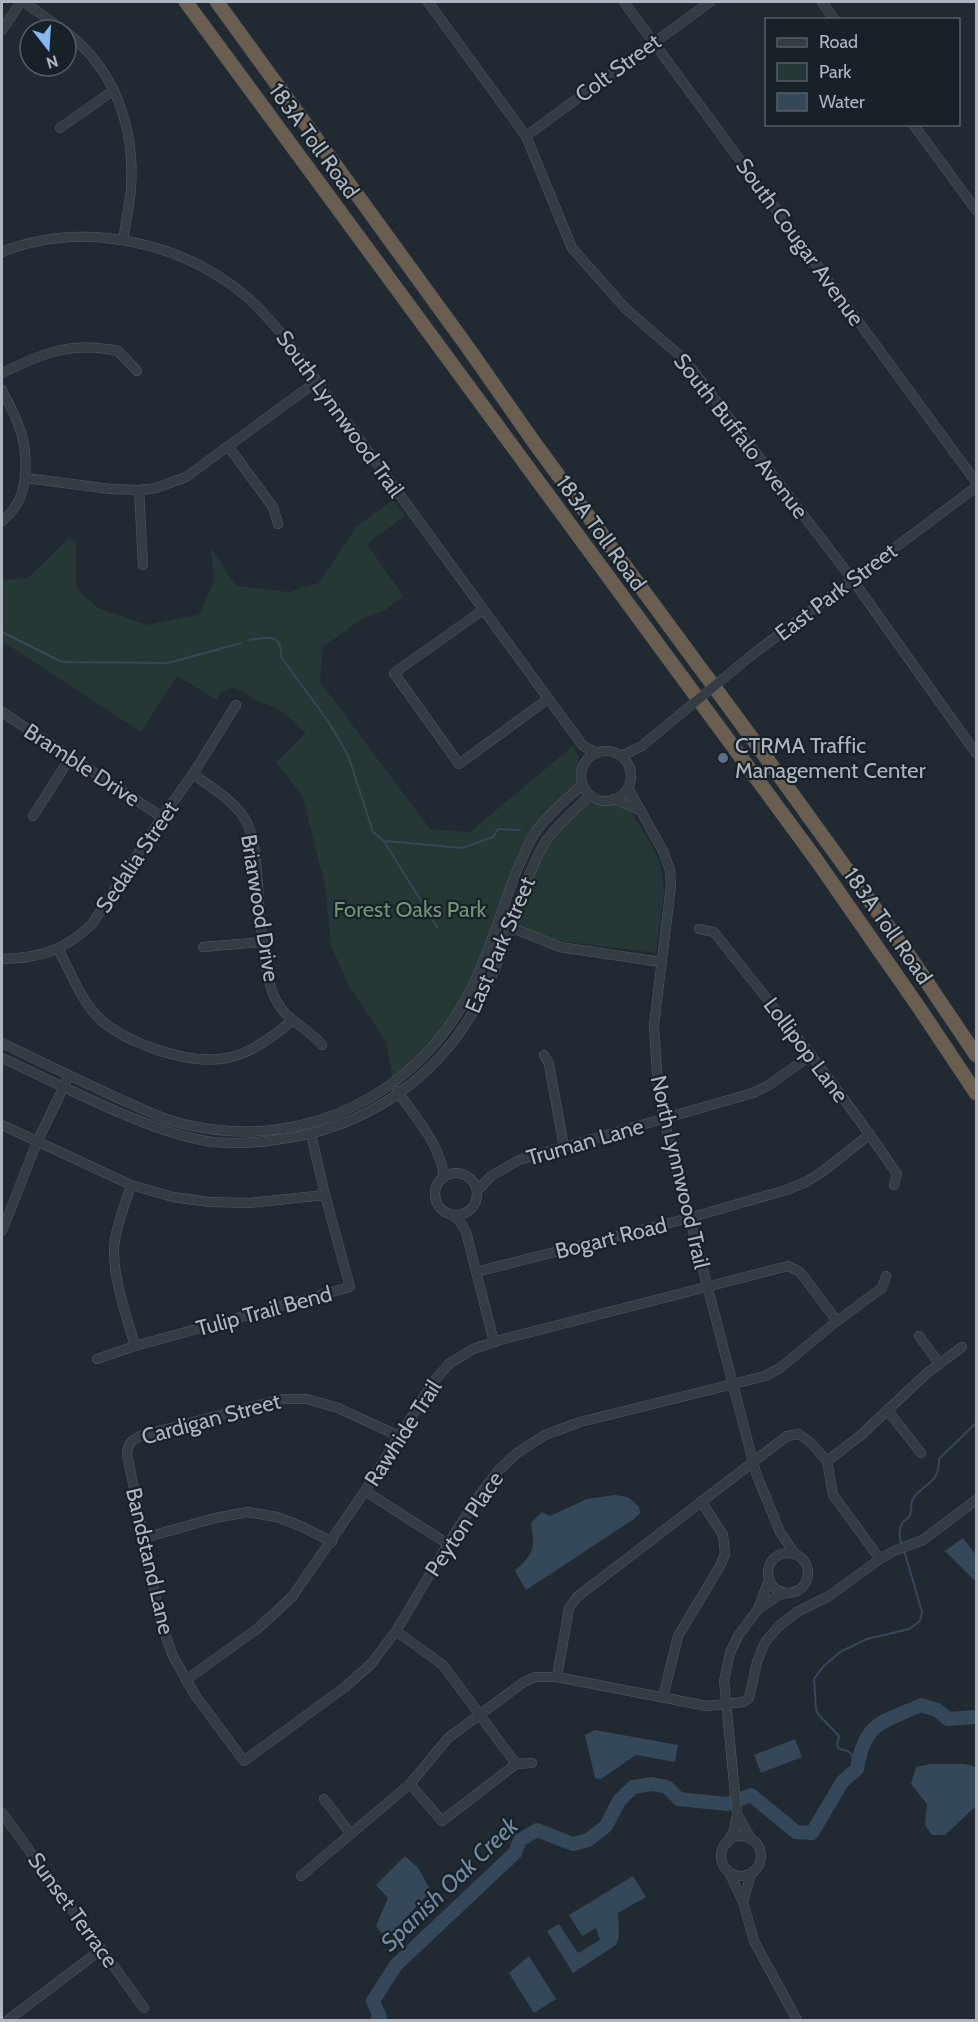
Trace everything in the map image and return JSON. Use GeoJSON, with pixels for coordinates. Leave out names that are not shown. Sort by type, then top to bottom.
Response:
{"type":"FeatureCollection","features":[{"type":"Feature","properties":{"kind":"highway","name":"183A Toll Road"},"geometry":{"type":"LineString","coordinates":[[186,2],[815,858],[976,1093]]}},
{"type":"Feature","properties":{"kind":"highway","name":"183A Toll Road"},"geometry":{"type":"LineString","coordinates":[[217,2],[462,339],[536,445],[778,773],[908,954],[973,1051]]}},
{"type":"Feature","properties":{"kind":"street"},"geometry":{"type":"LineString","coordinates":[[2,30],[23,2],[46,18]]}},
{"type":"Feature","properties":{"kind":"street","name":"South Buffalo Avenue"},"geometry":{"type":"LineString","coordinates":[[428,2],[526,136],[572,248],[626,309],[685,360],[852,579],[976,753]]}},
{"type":"Feature","properties":{"kind":"street","name":"South Cougar Avenue"},"geometry":{"type":"LineString","coordinates":[[624,2],[976,482]]}},
{"type":"Feature","properties":{"kind":"street","name":"Colt Street"},"geometry":{"type":"LineString","coordinates":[[526,136],[710,2]]}},
{"type":"Feature","properties":{"kind":"street"},"geometry":{"type":"LineString","coordinates":[[822,2],[834,18]]}},
{"type":"Feature","properties":{"kind":"street"},"geometry":{"type":"LineString","coordinates":[[78,43],[96,62],[114,90],[123,111],[131,155],[131,191],[123,240]]}},
{"type":"Feature","properties":{"kind":"street"},"geometry":{"type":"LineString","coordinates":[[60,128],[114,90]]}},
{"type":"Feature","properties":{"kind":"street"},"geometry":{"type":"LineString","coordinates":[[914,126],[976,210]]}},
{"type":"Feature","properties":{"kind":"street","name":"South Lynnwood Trail"},"geometry":{"type":"LineString","coordinates":[[2,252],[34,242],[57,239],[123,240],[172,253],[195,263],[248,298],[286,339],[583,746],[597,753]]}},
{"type":"Feature","properties":{"kind":"street"},"geometry":{"type":"LineString","coordinates":[[2,373],[46,353],[67,348],[87,347],[118,351],[137,371]]}},
{"type":"Feature","properties":{"kind":"street"},"geometry":{"type":"LineString","coordinates":[[25,478],[111,489],[156,488],[186,477],[316,382]]}},
{"type":"Feature","properties":{"kind":"street"},"geometry":{"type":"LineString","coordinates":[[2,390],[21,432],[26,464],[25,478],[16,505],[2,521]]}},
{"type":"Feature","properties":{"kind":"street"},"geometry":{"type":"LineString","coordinates":[[228,446],[273,507],[278,524]]}},
{"type":"Feature","properties":{"kind":"street","name":"East Park Street"},"geometry":{"type":"LineString","coordinates":[[621,756],[646,743],[753,654],[976,487]]}},
{"type":"Feature","properties":{"kind":"street"},"geometry":{"type":"LineString","coordinates":[[139,490],[143,565]]}},
{"type":"Feature","properties":{"kind":"street"},"geometry":{"type":"LineString","coordinates":[[483,610],[394,673],[459,764],[548,699]]}},
{"type":"Feature","properties":{"kind":"street","name":"Sedalia Street"},"geometry":{"type":"LineString","coordinates":[[2,958],[22,958],[58,949],[77,938],[99,915],[236,705]]}},
{"type":"Feature","properties":{"kind":"street","name":"Bramble Drive"},"geometry":{"type":"LineString","coordinates":[[2,712],[162,817]]}},
{"type":"Feature","properties":{"kind":"street","name":"East Park Street"},"geometry":{"type":"LineString","coordinates":[[629,768],[646,743]]}},
{"type":"Feature","properties":{"kind":"street","name":"South Lynnwood Trail"},"geometry":{"type":"LineString","coordinates":[[583,746],[586,761]]}},
{"type":"Feature","properties":{"kind":"street"},"geometry":{"type":"LineString","coordinates":[[609,751],[621,756],[631,775],[628,788],[614,799],[602,801],[590,795],[582,785],[581,773],[586,761],[597,753],[609,751]]}},
{"type":"Feature","properties":{"kind":"street"},"geometry":{"type":"LineString","coordinates":[[33,816],[70,758]]}},
{"type":"Feature","properties":{"kind":"street","name":"Briarwood Drive"},"geometry":{"type":"LineString","coordinates":[[193,774],[231,803],[249,827],[256,856],[263,942],[273,995],[291,1021],[315,1037],[322,1045]]}},
{"type":"Feature","properties":{"kind":"street","name":"East Park Street"},"geometry":{"type":"LineString","coordinates":[[2,1043],[157,1116],[187,1125],[254,1132],[289,1128],[322,1120],[354,1107],[392,1084],[420,1062],[442,1037],[474,984],[507,897],[536,831],[555,809],[582,785]]}},
{"type":"Feature","properties":{"kind":"street","name":"North Lynnwood Trail"},"geometry":{"type":"LineString","coordinates":[[628,788],[654,832],[670,870],[671,886],[654,1024],[656,1071],[664,1120],[753,1461],[780,1532],[795,1554]]}},
{"type":"Feature","properties":{"kind":"street","name":"East Park Street"},"geometry":{"type":"LineString","coordinates":[[2,1058],[160,1129],[211,1142],[252,1143],[311,1134],[354,1120],[399,1094],[427,1072],[468,1022],[487,986],[534,863],[547,840],[590,795]]}},
{"type":"Feature","properties":{"kind":"street"},"geometry":{"type":"LineString","coordinates":[[614,799],[639,810]]}},
{"type":"Feature","properties":{"kind":"street"},"geometry":{"type":"LineString","coordinates":[[510,927],[560,947],[661,962]]}},
{"type":"Feature","properties":{"kind":"street","name":"Lollipop Lane"},"geometry":{"type":"LineString","coordinates":[[699,929],[714,932],[811,1054],[897,1174],[894,1185]]}},
{"type":"Feature","properties":{"kind":"street"},"geometry":{"type":"LineString","coordinates":[[203,947],[263,942]]}},
{"type":"Feature","properties":{"kind":"street"},"geometry":{"type":"LineString","coordinates":[[58,949],[97,1017],[134,1041],[174,1055],[201,1060],[228,1058],[260,1045],[291,1021]]}},
{"type":"Feature","properties":{"kind":"street","name":"Truman Lane"},"geometry":{"type":"LineString","coordinates":[[477,1191],[491,1176],[519,1160],[753,1094],[811,1054]]}},
{"type":"Feature","properties":{"kind":"street"},"geometry":{"type":"LineString","coordinates":[[544,1055],[549,1064],[564,1147]]}},
{"type":"Feature","properties":{"kind":"street"},"geometry":{"type":"LineString","coordinates":[[2,1231],[37,1142],[69,1076]]}},
{"type":"Feature","properties":{"kind":"street"},"geometry":{"type":"LineString","coordinates":[[392,1084],[432,1141],[441,1160],[444,1176]]}},
{"type":"Feature","properties":{"kind":"street"},"geometry":{"type":"LineString","coordinates":[[2,1125],[131,1185],[173,1197],[210,1202],[249,1203],[325,1196]]}},
{"type":"Feature","properties":{"kind":"street","name":"Tulip Trail Bend"},"geometry":{"type":"LineString","coordinates":[[97,1359],[135,1346],[350,1287],[311,1134]]}},
{"type":"Feature","properties":{"kind":"street","name":"Bogart Road"},"geometry":{"type":"LineString","coordinates":[[476,1272],[689,1218],[786,1190],[806,1182],[870,1134]]}},
{"type":"Feature","properties":{"kind":"street"},"geometry":{"type":"LineString","coordinates":[[441,1160],[454,1173]]}},
{"type":"Feature","properties":{"kind":"street"},"geometry":{"type":"LineString","coordinates":[[465,1232],[466,1219],[475,1203],[477,1191],[472,1179],[461,1173],[454,1173],[444,1176],[435,1188],[434,1195],[440,1208],[453,1215],[465,1232],[494,1342]]}},
{"type":"Feature","properties":{"kind":"street","name":"Truman Lane"},"geometry":{"type":"LineString","coordinates":[[472,1179],[491,1176]]}},
{"type":"Feature","properties":{"kind":"street"},"geometry":{"type":"LineString","coordinates":[[131,1185],[119,1222],[114,1252],[119,1286],[135,1346]]}},
{"type":"Feature","properties":{"kind":"street"},"geometry":{"type":"LineString","coordinates":[[453,1215],[471,1208]]}},
{"type":"Feature","properties":{"kind":"street","name":"Rawhide Trail"},"geometry":{"type":"LineString","coordinates":[[186,1680],[275,1614],[292,1597],[366,1491],[434,1381],[449,1364],[473,1349],[788,1266],[800,1272],[837,1321]]}},
{"type":"Feature","properties":{"kind":"street","name":"Peyton Place"},"geometry":{"type":"LineString","coordinates":[[244,1761],[345,1687],[371,1664],[396,1631],[448,1544],[498,1471],[517,1453],[545,1435],[580,1422],[765,1376],[780,1368],[837,1321],[882,1288],[886,1276]]}},
{"type":"Feature","properties":{"kind":"street"},"geometry":{"type":"LineString","coordinates":[[919,1336],[939,1363]]}},
{"type":"Feature","properties":{"kind":"street"},"geometry":{"type":"LineString","coordinates":[[827,1461],[860,1436],[927,1373],[962,1347]]}},
{"type":"Feature","properties":{"kind":"street","name":"Cardigan Street"},"geometry":{"type":"LineString","coordinates":[[128,1446],[132,1439],[143,1435],[282,1399],[307,1399],[338,1408],[399,1436]]}},
{"type":"Feature","properties":{"kind":"street"},"geometry":{"type":"LineString","coordinates":[[888,1411],[921,1452]]}},
{"type":"Feature","properties":{"kind":"street"},"geometry":{"type":"LineString","coordinates":[[556,1677],[569,1608],[577,1597],[788,1436],[799,1434],[810,1442],[827,1461],[833,1495],[880,1559]]}},
{"type":"Feature","properties":{"kind":"street","name":"Bandstand Lane"},"geometry":{"type":"LineString","coordinates":[[128,1446],[127,1454],[161,1623],[173,1656],[186,1680],[244,1761]]}},
{"type":"Feature","properties":{"kind":"street"},"geometry":{"type":"LineString","coordinates":[[366,1491],[448,1544]]}},
{"type":"Feature","properties":{"kind":"street"},"geometry":{"type":"LineString","coordinates":[[301,1876],[410,1784],[448,1738],[535,1677],[556,1677],[707,1706],[743,1702],[749,1698],[757,1662],[765,1642],[779,1626],[797,1612],[829,1596],[880,1559],[923,1540],[976,1500]]}},
{"type":"Feature","properties":{"kind":"street"},"geometry":{"type":"LineString","coordinates":[[663,1697],[678,1636],[726,1554],[723,1535],[701,1501]]}},
{"type":"Feature","properties":{"kind":"street"},"geometry":{"type":"LineString","coordinates":[[144,1538],[215,1518],[247,1512],[277,1517],[332,1542]]}},
{"type":"Feature","properties":{"kind":"street","name":"North Lynnwood Trail"},"geometry":{"type":"LineString","coordinates":[[776,1557],[780,1532]]}},
{"type":"Feature","properties":{"kind":"street"},"geometry":{"type":"LineString","coordinates":[[758,1609],[779,1595],[801,1588],[807,1577],[806,1563],[795,1554],[782,1553],[768,1568],[769,1580],[758,1609],[738,1636],[730,1653],[724,1681],[737,1814],[734,1831],[722,1852],[722,1861],[743,1902],[754,1941],[797,2020]]}},
{"type":"Feature","properties":{"kind":"street"},"geometry":{"type":"LineString","coordinates":[[769,1580],[777,1590],[789,1593]]}},
{"type":"Feature","properties":{"kind":"street"},"geometry":{"type":"LineString","coordinates":[[396,1631],[443,1665],[516,1764]]}},
{"type":"Feature","properties":{"kind":"street"},"geometry":{"type":"LineString","coordinates":[[410,1784],[442,1825],[516,1764],[532,1763]]}},
{"type":"Feature","properties":{"kind":"street"},"geometry":{"type":"LineString","coordinates":[[324,1799],[351,1834]]}},
{"type":"Feature","properties":{"kind":"street","name":"Sunset Terrace"},"geometry":{"type":"LineString","coordinates":[[2,1814],[144,2008]]}},
{"type":"Feature","properties":{"kind":"street"},"geometry":{"type":"LineString","coordinates":[[737,1814],[745,1832],[760,1850],[761,1859],[758,1867],[751,1874],[743,1902]]}},
{"type":"Feature","properties":{"kind":"street"},"geometry":{"type":"LineString","coordinates":[[726,1844],[738,1837],[751,1839]]}},
{"type":"Feature","properties":{"kind":"street"},"geometry":{"type":"LineString","coordinates":[[729,1872],[742,1876],[751,1874]]}},
{"type":"Feature","properties":{"kind":"street"},"geometry":{"type":"LineString","coordinates":[[8,2020],[102,1949]]}},
{"type":"Feature","properties":{"kind":"green space","name":"Forest Oaks Park"},"geometry":{"type":"Polygon","coordinates":[[[393,500],[405,516],[367,544],[403,596],[385,610],[363,618],[323,647],[320,682],[430,829],[470,832],[573,746],[579,758],[576,786],[542,820],[461,1003],[431,1045],[393,1079],[386,1042],[348,984],[331,945],[325,885],[302,795],[276,763],[306,733],[279,709],[251,699],[246,692],[232,688],[221,692],[217,700],[177,676],[141,732],[2,641],[2,580],[28,578],[68,539],[76,542],[76,588],[98,608],[147,625],[200,614],[214,580],[211,548],[236,586],[289,592],[319,583],[357,526],[393,500]]]}},
{"type":"Feature","properties":{"kind":"green space"},"geometry":{"type":"Polygon","coordinates":[[[590,803],[603,806],[618,804],[626,806],[640,825],[659,860],[664,893],[656,953],[559,941],[518,926],[517,920],[541,856],[560,830],[582,807],[590,803]]]}},
{"type":"Feature","properties":{"kind":"water"},"geometry":{"type":"Polygon","coordinates":[[[615,1495],[628,1497],[639,1507],[640,1513],[526,1590],[515,1571],[532,1550],[531,1523],[542,1512],[550,1516],[587,1499],[615,1495]]]}},
{"type":"Feature","properties":{"kind":"water"},"geometry":{"type":"Polygon","coordinates":[[[963,1538],[976,1555],[976,1582],[945,1551],[963,1538]]]}},
{"type":"Feature","properties":{"kind":"water"},"geometry":{"type":"Polygon","coordinates":[[[595,1730],[678,1745],[675,1762],[636,1755],[601,1779],[595,1778],[585,1735],[595,1730]]]}},
{"type":"Feature","properties":{"kind":"water"},"geometry":{"type":"Polygon","coordinates":[[[795,1739],[802,1757],[761,1773],[754,1755],[795,1739]]]}},
{"type":"Feature","properties":{"kind":"water"},"geometry":{"type":"Polygon","coordinates":[[[931,1764],[965,1764],[976,1767],[976,1806],[945,1835],[932,1835],[925,1825],[927,1804],[911,1784],[916,1767],[931,1764]]]}},
{"type":"Feature","properties":{"kind":"water"},"geometry":{"type":"Polygon","coordinates":[[[405,1856],[418,1868],[431,1891],[386,1939],[376,1926],[388,1898],[376,1885],[405,1856]]]}},
{"type":"Feature","properties":{"kind":"water"},"geometry":{"type":"Polygon","coordinates":[[[633,1876],[646,1897],[618,1913],[619,1936],[616,1945],[573,1973],[547,1931],[559,1924],[578,1953],[600,1940],[596,1928],[582,1936],[569,1915],[633,1876]]]}},
{"type":"Feature","properties":{"kind":"water"},"geometry":{"type":"Polygon","coordinates":[[[529,1956],[556,1999],[534,2013],[509,1973],[529,1956]]]}},
{"type":"Feature","properties":{"kind":"waterway"},"geometry":{"type":"LineString","coordinates":[[2,632],[62,662],[168,663],[241,643]]}},
{"type":"Feature","properties":{"kind":"waterway"},"geometry":{"type":"LineString","coordinates":[[249,640],[272,638],[279,644],[281,657],[328,721],[348,755],[373,832],[384,841],[437,927]]}},
{"type":"Feature","properties":{"kind":"waterway"},"geometry":{"type":"LineString","coordinates":[[386,841],[462,848],[493,837],[498,829],[520,830]]}},
{"type":"Feature","properties":{"kind":"waterway"},"geometry":{"type":"LineString","coordinates":[[902,1545],[900,1527],[910,1515],[914,1497],[935,1478],[939,1459],[976,1423]]}},
{"type":"Feature","properties":{"kind":"waterway"},"geometry":{"type":"LineString","coordinates":[[855,1771],[851,1754],[839,1749],[837,1745],[839,1736],[818,1714],[814,1679],[823,1667],[840,1652],[867,1639],[909,1629],[920,1621],[922,1612],[904,1550]]}},
{"type":"Feature","properties":{"kind":"waterway","name":"Spanish Oak Creek"},"geometry":{"type":"LineString","coordinates":[[377,2020],[380,2017],[373,2001],[396,1965],[515,1853],[520,1840],[537,1830],[573,1844],[588,1840],[606,1826],[619,1801],[633,1787],[652,1784],[667,1787],[679,1799],[727,1804],[751,1795],[796,1832],[812,1833],[842,1782],[857,1769],[865,1741],[877,1726],[921,1705],[937,1710],[948,1719],[976,1717]]}},
{"type":"Feature","properties":{"kind":"place","name":"CTRMA Traffic Management Center"},"geometry":{"type":"Point","coordinates":[723,758]}}]}
